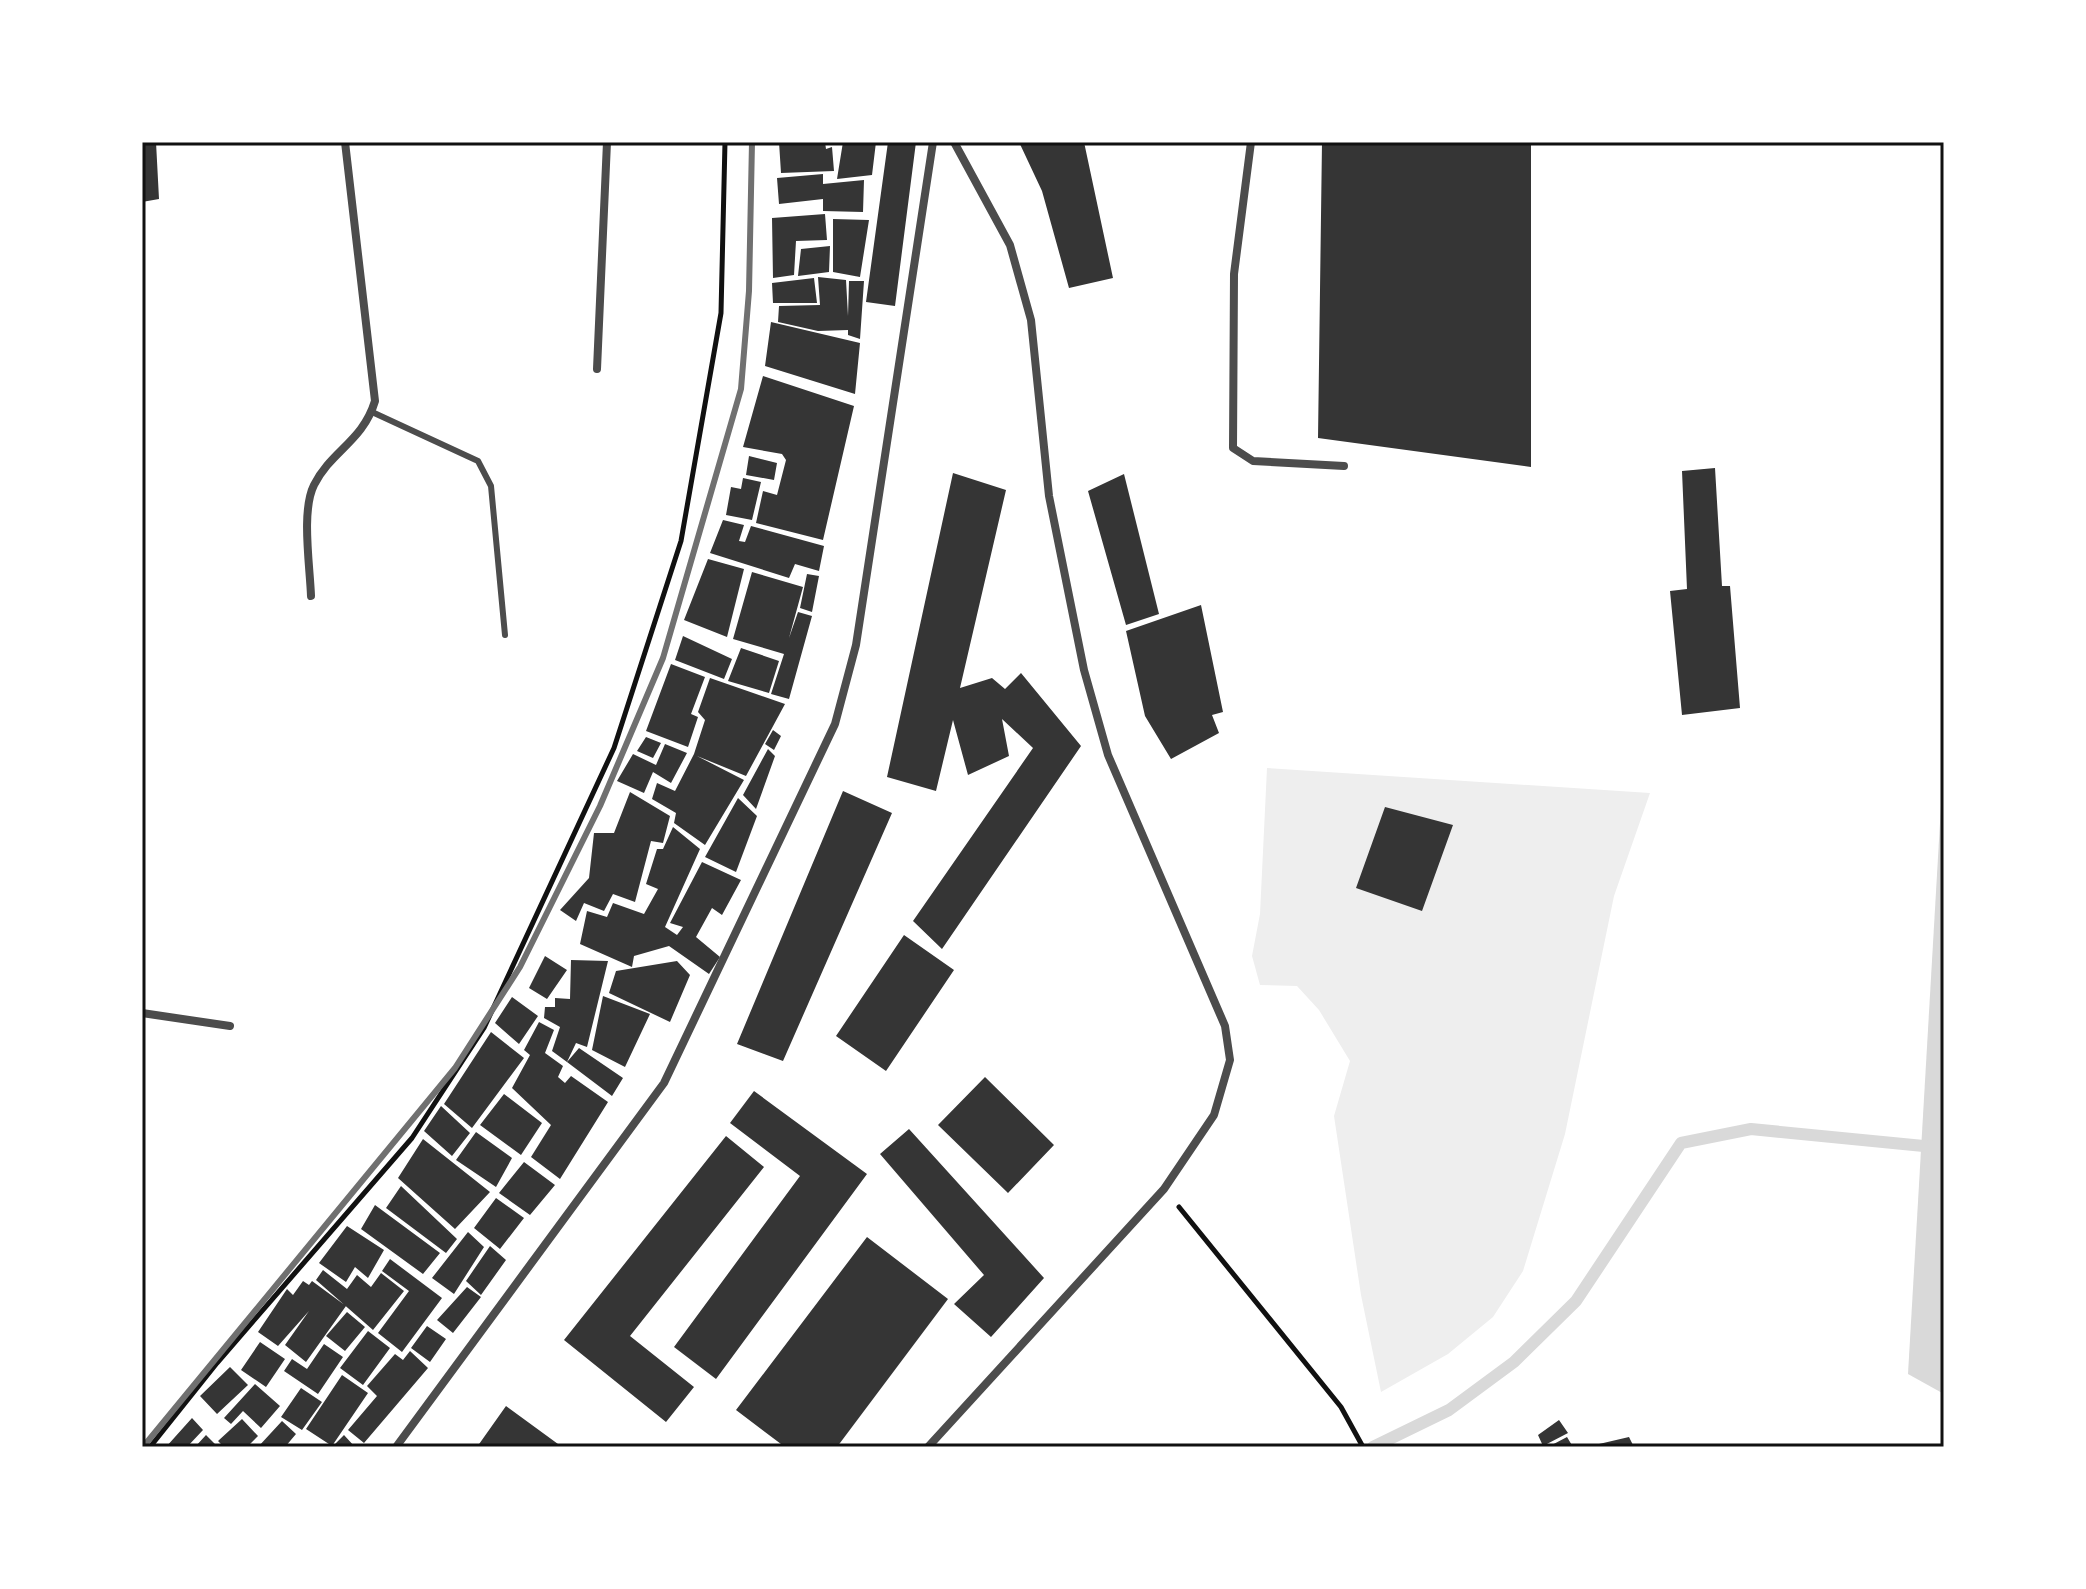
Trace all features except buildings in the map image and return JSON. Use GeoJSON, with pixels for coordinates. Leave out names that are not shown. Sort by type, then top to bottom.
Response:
{"type":"FeatureCollection","features":[{"type":"Feature","properties":{"kind":"street"},"geometry":{"type":"LineString","coordinates":[[311,596],[308,504],[313,486],[368,424],[375,401],[345,142]]}},
{"type":"Feature","properties":{"kind":"street"},"geometry":{"type":"LineString","coordinates":[[597,369],[607,142]]}},
{"type":"Feature","properties":{"kind":"street"},"geometry":{"type":"LineString","coordinates":[[396,1447],[664,1083],[835,724],[847,690],[856,645],[933,142]]}},
{"type":"Feature","properties":{"kind":"street"},"geometry":{"type":"LineString","coordinates":[[928,1447],[1164,1189],[1214,1115],[1230,1060],[1225,1026],[1108,755],[1084,670],[1049,496],[1031,320],[1010,245],[954,142]]}},
{"type":"Feature","properties":{"kind":"street"},"geometry":{"type":"LineString","coordinates":[[1251,142],[1234,274],[1233,448],[1253,461],[1344,466]]}},
{"type":"Feature","properties":{"kind":"street"},"geometry":{"type":"LineString","coordinates":[[142,1013],[230,1026]]}},
{"type":"Feature","properties":{"kind":"lane"},"geometry":{"type":"LineString","coordinates":[[372,412],[478,461],[491,486],[505,635]]}},
{"type":"Feature","properties":{"kind":"path"},"geometry":{"type":"LineString","coordinates":[[150,1447],[217,1363],[412,1138],[484,1028],[614,748],[684,526],[721,313],[725,142]]}},
{"type":"Feature","properties":{"kind":"path"},"geometry":{"type":"LineString","coordinates":[[1164,1189],[1341,1407],[1362,1446]]}},
{"type":"Feature","properties":{"kind":"shaded area"},"geometry":{"type":"Polygon","coordinates":[[[1944,754],[1944,1394],[1908,1374],[1944,754]]]}},
{"type":"Feature","properties":{"kind":"shaded area"},"geometry":{"type":"Polygon","coordinates":[[[1267,768],[1650,793],[1614,896],[1565,1134],[1523,1271],[1493,1317],[1448,1354],[1381,1392],[1361,1295],[1334,1116],[1350,1061],[1319,1010],[1297,986],[1260,985],[1252,956],[1260,914],[1267,768]]]}},
{"type":"Feature","properties":{"kind":"waterway"},"geometry":{"type":"LineString","coordinates":[[1373,1447],[1449,1410],[1514,1362],[1576,1301],[1681,1143],[1751,1129],[1944,1148]]}},
{"type":"Feature","properties":{"kind":"railway"},"geometry":{"type":"LineString","coordinates":[[143,1447],[455,1068],[520,967],[600,806],[663,658],[741,389],[749,291],[752,142]]}}]}
